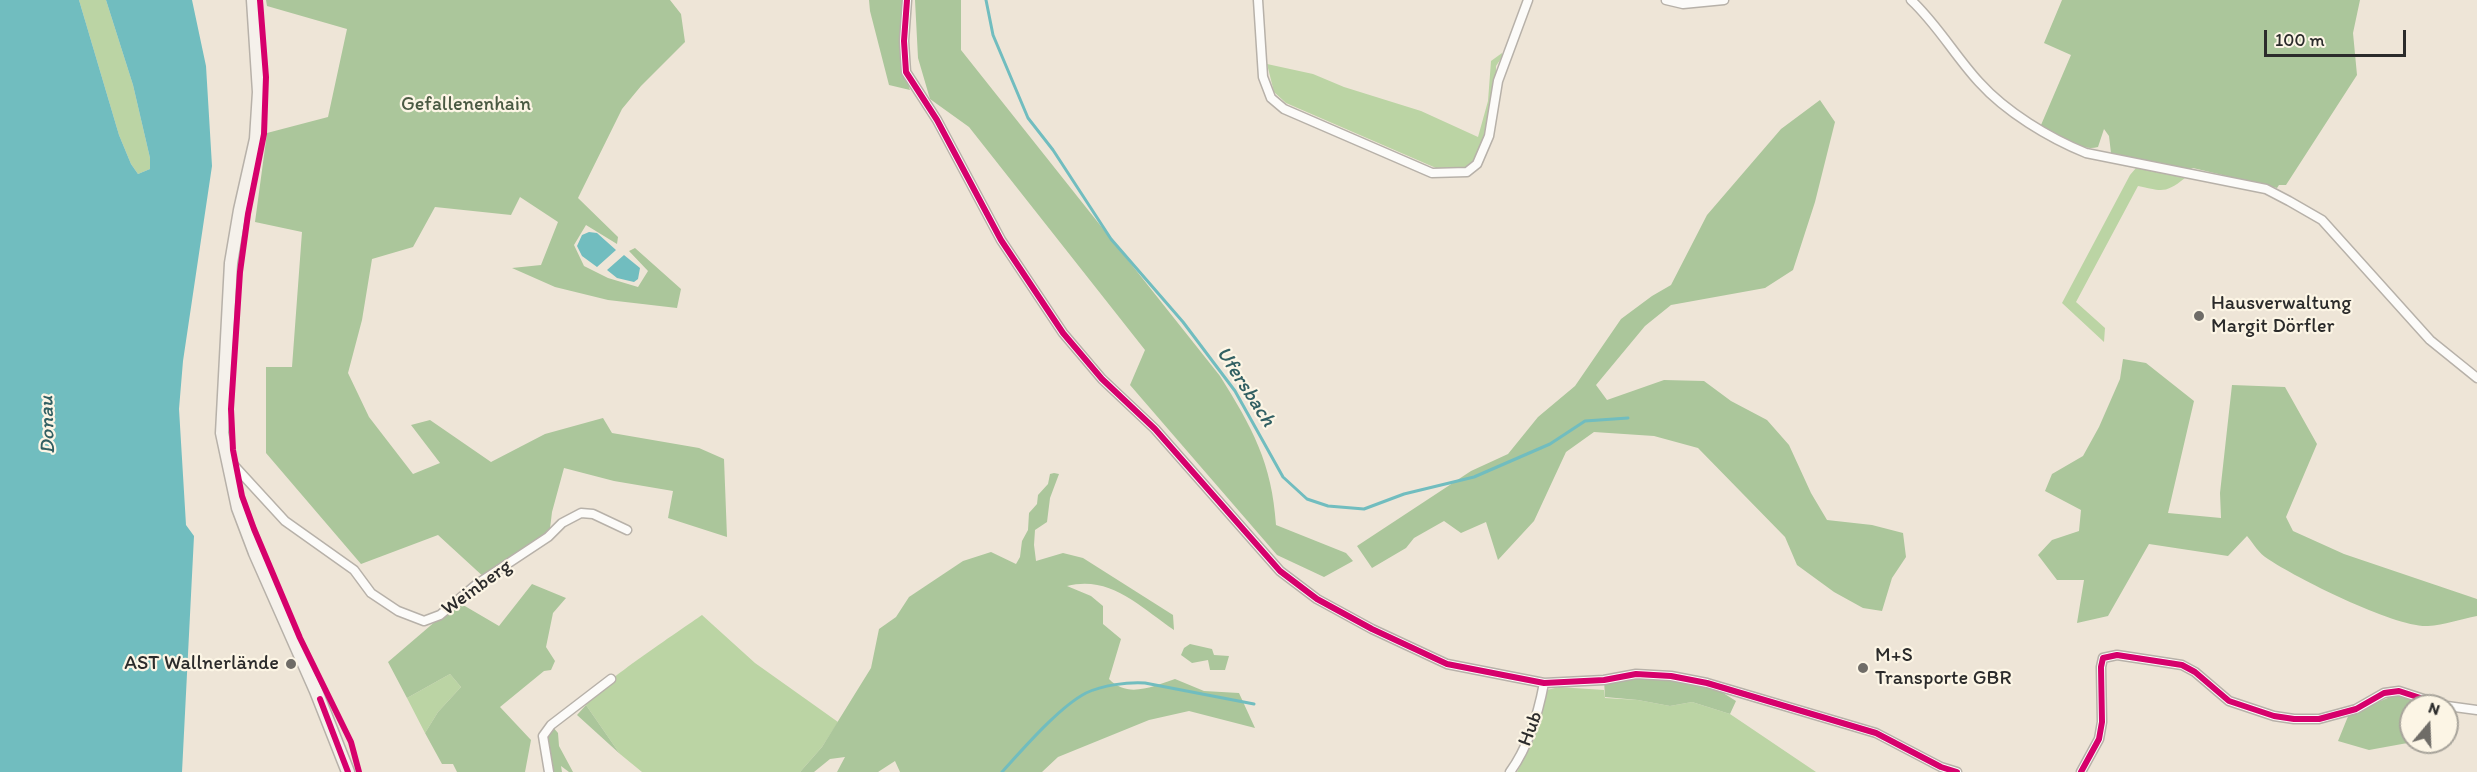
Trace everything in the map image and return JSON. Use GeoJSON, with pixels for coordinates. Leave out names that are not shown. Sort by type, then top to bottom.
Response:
{"type":"FeatureCollection","features":[{"type":"Feature","properties":{"kind":"main road"},"geometry":{"type":"LineString","coordinates":[[253,0],[259,92],[256,139],[231,263],[222,433],[238,508],[348,772]]}},
{"type":"Feature","properties":{"kind":"street"},"geometry":{"type":"LineString","coordinates":[[908,0],[904,41],[906,72],[937,120],[1001,240],[1070,340],[1102,379],[1163,437],[1280,570],[1317,599],[1447,664],[1544,683],[1604,680],[1636,674],[1671,676],[1707,683],[1876,733],[1957,772]]}},
{"type":"Feature","properties":{"kind":"street"},"geometry":{"type":"LineString","coordinates":[[1258,0],[1263,77],[1271,98],[1284,109],[1432,173],[1467,171],[1477,164],[1489,136],[1500,74],[1528,0]]}},
{"type":"Feature","properties":{"kind":"street"},"geometry":{"type":"LineString","coordinates":[[1666,0],[1683,4],[1724,0]]}},
{"type":"Feature","properties":{"kind":"street"},"geometry":{"type":"LineString","coordinates":[[1911,0],[1980,84],[2019,116],[2060,142],[2086,153],[2266,189],[2322,220],[2430,340],[2477,378]]}},
{"type":"Feature","properties":{"kind":"street","name":"Weinberg"},"geometry":{"type":"LineString","coordinates":[[227,458],[285,521],[354,570],[371,593],[398,610],[424,621],[440,615],[477,584],[581,513],[593,514],[627,530]]}},
{"type":"Feature","properties":{"kind":"street"},"geometry":{"type":"LineString","coordinates":[[2081,772],[2099,739],[2101,730],[2101,663],[2103,658],[2117,655],[2182,665],[2195,672],[2229,701],[2274,716],[2294,719],[2319,719],[2356,709],[2384,693],[2399,691],[2408,694]]}},
{"type":"Feature","properties":{"kind":"street"},"geometry":{"type":"LineString","coordinates":[[549,772],[543,736],[551,725],[611,679]]}},
{"type":"Feature","properties":{"kind":"street","name":"Hub"},"geometry":{"type":"LineString","coordinates":[[1510,772],[1520,759],[1539,711],[1544,683]]}},
{"type":"Feature","properties":{"kind":"street"},"geometry":{"type":"LineString","coordinates":[[2459,708],[2477,710]]}},
{"type":"Feature","properties":{"kind":"green space"},"geometry":{"type":"Polygon","coordinates":[[[79,0],[106,0],[133,85],[150,158],[150,169],[138,174],[131,164],[119,135],[79,0]]]}},
{"type":"Feature","properties":{"kind":"green space","name":"Gefallenenhain"},"geometry":{"type":"Polygon","coordinates":[[[266,0],[670,0],[681,14],[685,42],[641,86],[622,109],[578,198],[618,237],[617,244],[586,225],[574,245],[584,266],[608,278],[638,287],[648,271],[629,251],[635,248],[681,289],[677,308],[608,300],[555,287],[512,268],[541,265],[558,222],[520,197],[511,215],[435,207],[413,247],[372,259],[362,320],[348,373],[369,417],[413,474],[440,463],[411,425],[430,420],[491,462],[545,434],[603,418],[612,433],[699,448],[724,459],[727,537],[668,518],[673,491],[614,481],[564,468],[552,512],[549,537],[486,579],[438,535],[361,564],[266,453],[266,367],[292,367],[302,232],[255,222],[267,133],[328,117],[347,29],[267,6],[266,0]]]}},
{"type":"Feature","properties":{"kind":"green space"},"geometry":{"type":"Polygon","coordinates":[[[869,0],[904,0],[903,67],[910,90],[889,85],[869,0]]]}},
{"type":"Feature","properties":{"kind":"green space"},"geometry":{"type":"Polygon","coordinates":[[[915,0],[961,0],[961,50],[1220,376],[1259,446],[1270,483],[1276,525],[1346,553],[1353,561],[1324,577],[1277,555],[1130,385],[1145,350],[969,127],[930,99],[918,58],[915,0]]]}},
{"type":"Feature","properties":{"kind":"green space"},"geometry":{"type":"Polygon","coordinates":[[[2062,0],[2360,0],[2353,33],[2357,75],[2286,185],[2279,185],[2277,188],[2193,168],[2188,170],[2111,153],[2109,136],[2104,129],[2098,147],[2083,147],[2068,142],[2041,125],[2071,55],[2044,43],[2062,0]]]}},
{"type":"Feature","properties":{"kind":"green space"},"geometry":{"type":"Polygon","coordinates":[[[1502,53],[1496,66],[1486,134],[1476,159],[1466,167],[1436,168],[1286,103],[1274,92],[1267,64],[1313,74],[1344,87],[1421,111],[1478,137],[1488,101],[1491,61],[1502,53]]]}},
{"type":"Feature","properties":{"kind":"green space"},"geometry":{"type":"Polygon","coordinates":[[[1820,100],[1835,122],[1815,202],[1793,270],[1765,288],[1671,305],[1645,326],[1596,385],[1607,400],[1664,380],[1704,381],[1731,401],[1767,420],[1789,445],[1811,493],[1827,520],[1872,525],[1903,533],[1906,557],[1892,578],[1882,611],[1863,608],[1834,592],[1797,565],[1785,537],[1698,448],[1654,436],[1594,432],[1566,452],[1534,521],[1498,560],[1486,522],[1461,533],[1444,521],[1414,538],[1406,548],[1372,568],[1357,546],[1471,471],[1508,454],[1538,417],[1575,386],[1621,319],[1671,285],[1707,215],[1781,129],[1820,100]]]}},
{"type":"Feature","properties":{"kind":"green space"},"geometry":{"type":"Polygon","coordinates":[[[2136,168],[2185,178],[2173,187],[2163,190],[2138,186],[2076,302],[2105,328],[2104,342],[2062,303],[2130,175],[2136,168]]]}},
{"type":"Feature","properties":{"kind":"green space"},"geometry":{"type":"Polygon","coordinates":[[[2123,359],[2146,363],[2194,401],[2168,513],[2221,518],[2220,493],[2232,385],[2285,387],[2317,444],[2286,517],[2293,531],[2344,554],[2477,599],[2477,616],[2428,626],[2393,619],[2322,589],[2282,567],[2265,557],[2247,536],[2228,556],[2149,544],[2108,616],[2077,623],[2084,580],[2057,580],[2038,555],[2052,540],[2079,531],[2081,510],[2045,491],[2052,474],[2083,456],[2099,427],[2120,379],[2123,359]]]}},
{"type":"Feature","properties":{"kind":"green space"},"geometry":{"type":"Polygon","coordinates":[[[1050,474],[1059,474],[1050,498],[1047,522],[1035,530],[1036,561],[1063,553],[1083,558],[1173,615],[1174,630],[1137,603],[1111,589],[1098,585],[1067,586],[1091,596],[1103,606],[1103,624],[1121,639],[1109,679],[1116,685],[1132,690],[1175,679],[1204,691],[1239,693],[1255,728],[1189,711],[1149,720],[1058,757],[1042,772],[900,772],[895,761],[878,772],[837,772],[845,757],[830,759],[814,772],[800,772],[822,747],[871,668],[879,629],[896,617],[909,597],[963,561],[991,552],[1016,564],[1020,557],[1022,541],[1028,530],[1029,513],[1037,504],[1038,495],[1048,484],[1050,474]]]}},
{"type":"Feature","properties":{"kind":"green space"},"geometry":{"type":"Polygon","coordinates":[[[532,584],[566,598],[553,613],[546,647],[555,661],[551,670],[544,671],[500,707],[531,740],[525,772],[457,772],[453,764],[442,764],[425,733],[438,712],[461,687],[450,674],[407,698],[388,662],[458,602],[499,626],[532,584]]]}},
{"type":"Feature","properties":{"kind":"green space"},"geometry":{"type":"Polygon","coordinates":[[[702,615],[755,663],[838,722],[822,747],[800,772],[642,772],[620,754],[586,705],[591,697],[619,673],[702,615]]]}},
{"type":"Feature","properties":{"kind":"green space"},"geometry":{"type":"Polygon","coordinates":[[[1190,644],[1212,649],[1214,655],[1229,656],[1225,670],[1210,670],[1208,660],[1192,663],[1181,655],[1184,648],[1190,644]]]}},
{"type":"Feature","properties":{"kind":"green space"},"geometry":{"type":"Polygon","coordinates":[[[450,674],[461,687],[438,712],[425,733],[407,698],[450,674]]]}},
{"type":"Feature","properties":{"kind":"green space"},"geometry":{"type":"Polygon","coordinates":[[[1636,674],[1707,683],[1736,701],[1730,714],[1692,702],[1670,706],[1605,697],[1604,680],[1636,674]]]}},
{"type":"Feature","properties":{"kind":"green space"},"geometry":{"type":"Polygon","coordinates":[[[1559,687],[1604,690],[1605,698],[1638,700],[1670,706],[1692,702],[1730,714],[1816,772],[1517,772],[1535,737],[1547,690],[1559,687]]]}},
{"type":"Feature","properties":{"kind":"green space"},"geometry":{"type":"Polygon","coordinates":[[[2395,695],[2399,696],[2399,745],[2369,750],[2338,741],[2349,714],[2395,695]]]}},
{"type":"Feature","properties":{"kind":"green space"},"geometry":{"type":"Polygon","coordinates":[[[586,705],[620,754],[577,715],[586,705]]]}},
{"type":"Feature","properties":{"kind":"green space"},"geometry":{"type":"Polygon","coordinates":[[[552,726],[558,733],[559,746],[573,772],[561,766],[562,772],[550,772],[544,736],[552,726]]]}},
{"type":"Feature","properties":{"kind":"water","name":"Donau"},"geometry":{"type":"Polygon","coordinates":[[[0,0],[79,0],[119,135],[131,164],[138,174],[150,169],[150,158],[133,85],[106,0],[192,0],[206,66],[212,166],[183,361],[179,409],[186,525],[194,536],[182,772],[0,772],[0,0]]]}},
{"type":"Feature","properties":{"kind":"water"},"geometry":{"type":"Polygon","coordinates":[[[589,232],[597,233],[616,250],[597,267],[582,256],[577,246],[582,235],[589,232]]]}},
{"type":"Feature","properties":{"kind":"water"},"geometry":{"type":"Polygon","coordinates":[[[624,255],[640,268],[638,279],[634,282],[617,278],[607,270],[624,255]]]}},
{"type":"Feature","properties":{"kind":"waterway","name":"Ufersbach"},"geometry":{"type":"LineString","coordinates":[[986,0],[993,35],[1028,118],[1053,150],[1111,239],[1183,322],[1235,391],[1283,477],[1307,499],[1328,506],[1364,509],[1404,494],[1474,477],[1550,444],[1585,421],[1628,418]]}},
{"type":"Feature","properties":{"kind":"waterway"},"geometry":{"type":"LineString","coordinates":[[1002,772],[1064,708],[1086,693],[1100,688],[1145,683],[1254,704]]}},
{"type":"Feature","properties":{"kind":"cycle path"},"geometry":{"type":"LineString","coordinates":[[260,0],[266,77],[264,134],[248,214],[240,272],[231,409],[233,450],[242,496],[254,529],[300,638],[351,742],[359,772]]}},
{"type":"Feature","properties":{"kind":"cycle path"},"geometry":{"type":"LineString","coordinates":[[907,0],[904,41],[906,72],[937,120],[1001,240],[1063,333],[1102,379],[1155,429],[1280,571],[1317,599],[1372,629],[1447,664],[1544,683],[1604,680],[1636,674],[1671,676],[1707,683],[1876,733],[1941,767],[1957,772]]}},
{"type":"Feature","properties":{"kind":"cycle path"},"geometry":{"type":"LineString","coordinates":[[2081,772],[2099,739],[2102,722],[2101,667],[2103,658],[2117,655],[2182,665],[2195,672],[2229,701],[2274,716],[2294,719],[2319,719],[2356,709],[2384,693],[2399,691],[2408,694]]}},
{"type":"Feature","properties":{"kind":"cycle path"},"geometry":{"type":"LineString","coordinates":[[320,699],[348,772]]}},
{"type":"Feature","properties":{"kind":"place","name":"Hausverwaltung Margit Dörfler"},"geometry":{"type":"Point","coordinates":[2199,316]}},
{"type":"Feature","properties":{"kind":"place","name":"AST Wallnerlände"},"geometry":{"type":"Point","coordinates":[291,664]}},
{"type":"Feature","properties":{"kind":"place","name":"M+S Transporte GBR"},"geometry":{"type":"Point","coordinates":[1863,668]}}]}
